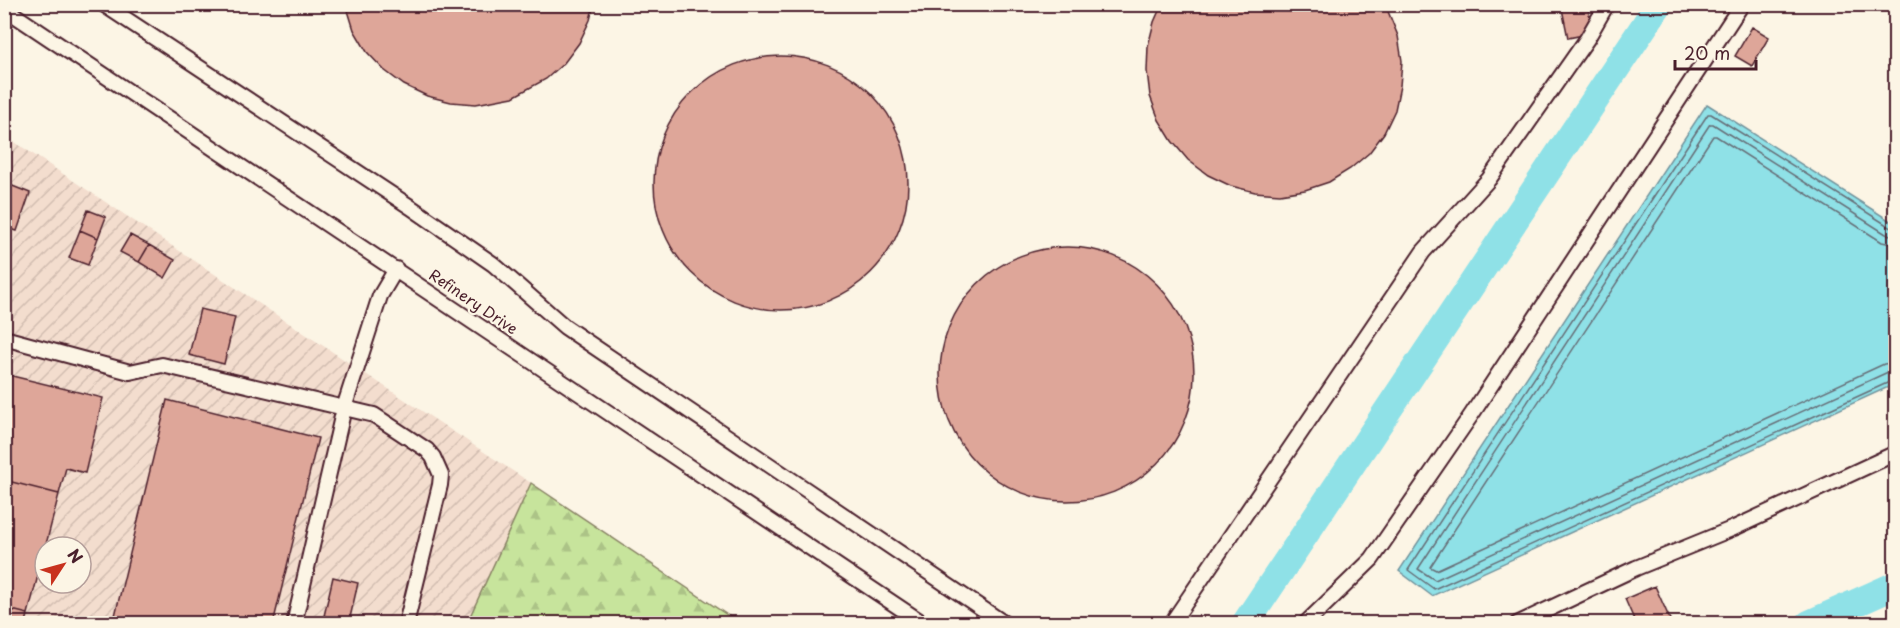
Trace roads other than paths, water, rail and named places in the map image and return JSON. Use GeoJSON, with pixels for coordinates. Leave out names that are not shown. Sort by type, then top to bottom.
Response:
{"type":"FeatureCollection","features":[{"type":"Feature","properties":{"kind":"lane"},"geometry":{"type":"LineString","coordinates":[[103,4],[412,208],[493,264],[565,327],[1005,624]]}},
{"type":"Feature","properties":{"kind":"lane"},"geometry":{"type":"LineString","coordinates":[[1171,624],[1423,252],[1489,179],[1587,39],[1607,4]]}},
{"type":"Feature","properties":{"kind":"lane"},"geometry":{"type":"LineString","coordinates":[[1305,624],[1372,559],[1472,414],[1742,4]]}},
{"type":"Feature","properties":{"kind":"lane","name":"Refinery Drive"},"geometry":{"type":"LineString","coordinates":[[4,8],[924,624]]}},
{"type":"Feature","properties":{"kind":"lane"},"geometry":{"type":"LineString","coordinates":[[294,624],[344,408],[380,297],[396,269]]}},
{"type":"Feature","properties":{"kind":"lane"},"geometry":{"type":"LineString","coordinates":[[4,338],[130,372],[162,365],[374,415],[427,450],[438,465],[441,475],[440,485],[406,624]]}},
{"type":"Feature","properties":{"kind":"lane"},"geometry":{"type":"LineString","coordinates":[[1517,624],[1636,568],[1734,528],[1896,453]]}},
{"type":"Feature","properties":{"kind":"water"},"geometry":{"type":"Polygon","coordinates":[[[1707,104],[1895,224],[1895,384],[1432,596],[1399,571],[1707,104]]]}},
{"type":"Feature","properties":{"kind":"waterway"},"geometry":{"type":"LineString","coordinates":[[1245,624],[1659,4]]}},
{"type":"Feature","properties":{"kind":"waterway"},"geometry":{"type":"LineString","coordinates":[[1809,624],[1896,585]]}}]}
